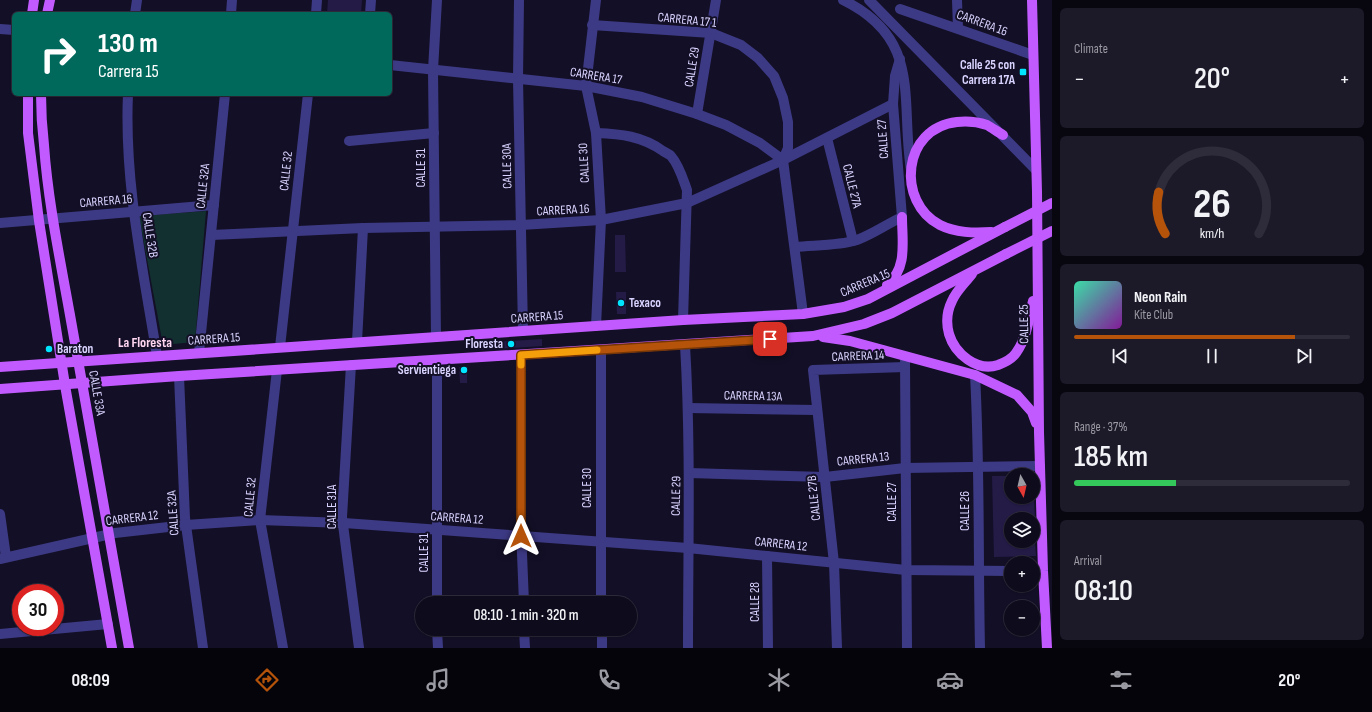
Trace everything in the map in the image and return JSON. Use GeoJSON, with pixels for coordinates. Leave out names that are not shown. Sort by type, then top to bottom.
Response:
{"type":"FeatureCollection","features":[{"type":"Feature","properties":{"kind":"main road"},"geometry":{"type":"LineString","coordinates":[[32,12],[34,0]]}},
{"type":"Feature","properties":{"kind":"main road"},"geometry":{"type":"LineString","coordinates":[[47,12],[50,0]]}},
{"type":"Feature","properties":{"kind":"main road","name":"CALLE 25"},"geometry":{"type":"LineString","coordinates":[[1032,0],[1040,466],[1038,556]]}},
{"type":"Feature","properties":{"kind":"main road"},"geometry":{"type":"LineString","coordinates":[[28,96],[28,133],[39,221],[65,385],[112,648]]}},
{"type":"Feature","properties":{"kind":"main road","name":"CALLE 33A"},"geometry":{"type":"LineString","coordinates":[[41,96],[46,170],[52,219],[110,534],[129,648]]}},
{"type":"Feature","properties":{"kind":"main road"},"geometry":{"type":"LineString","coordinates":[[1001,229],[974,233],[948,228],[934,221],[924,211],[917,199],[911,174],[914,156],[921,141],[929,132],[940,126],[958,122],[976,123],[987,126],[1003,135]]}},
{"type":"Feature","properties":{"kind":"main road","name":"CARRERA 15"},"geometry":{"type":"LineString","coordinates":[[0,367],[683,320],[803,314],[844,307],[875,295],[1052,203]]}},
{"type":"Feature","properties":{"kind":"main road"},"geometry":{"type":"LineString","coordinates":[[875,295],[894,279],[901,267],[902,216]]}},
{"type":"Feature","properties":{"kind":"main road"},"geometry":{"type":"LineString","coordinates":[[0,389],[179,376],[813,336],[864,324],[892,314],[1052,231]]}},
{"type":"Feature","properties":{"kind":"main road"},"geometry":{"type":"LineString","coordinates":[[975,270],[954,296],[947,322],[949,334],[958,350],[972,362],[984,366],[996,366],[1006,362],[1020,347],[1028,326],[1036,283]]}},
{"type":"Feature","properties":{"kind":"main road"},"geometry":{"type":"LineString","coordinates":[[813,336],[850,341],[975,375],[1017,395],[1032,412],[1039,432]]}},
{"type":"Feature","properties":{"kind":"main road","name":"CALLE 25"},"geometry":{"type":"LineString","coordinates":[[1040,588],[1047,648]]}},
{"type":"Feature","properties":{"kind":"street"},"geometry":{"type":"LineString","coordinates":[[135,12],[137,0]]}},
{"type":"Feature","properties":{"kind":"street"},"geometry":{"type":"LineString","coordinates":[[231,12],[232,0]]}},
{"type":"Feature","properties":{"kind":"street"},"geometry":{"type":"LineString","coordinates":[[316,12],[317,0]]}},
{"type":"Feature","properties":{"kind":"street"},"geometry":{"type":"LineString","coordinates":[[370,12],[371,0]]}},
{"type":"Feature","properties":{"kind":"street","name":"CALLE 31"},"geometry":{"type":"LineString","coordinates":[[436,337],[433,70],[437,0]]}},
{"type":"Feature","properties":{"kind":"street","name":"CALLE 30A"},"geometry":{"type":"LineString","coordinates":[[520,0],[518,79],[523,331]]}},
{"type":"Feature","properties":{"kind":"street","name":"CALLE 30"},"geometry":{"type":"LineString","coordinates":[[596,0],[586,86],[596,133],[600,220],[596,326]]}},
{"type":"Feature","properties":{"kind":"street","name":"CALLE 29"},"geometry":{"type":"LineString","coordinates":[[697,114],[716,0]]}},
{"type":"Feature","properties":{"kind":"street"},"geometry":{"type":"LineString","coordinates":[[843,0],[869,16],[881,26],[893,42],[900,59],[905,90],[908,150],[911,174]]}},
{"type":"Feature","properties":{"kind":"street"},"geometry":{"type":"LineString","coordinates":[[869,0],[1036,170]]}},
{"type":"Feature","properties":{"kind":"street"},"geometry":{"type":"LineString","coordinates":[[957,0],[958,28]]}},
{"type":"Feature","properties":{"kind":"street","name":"CARRERA 16"},"geometry":{"type":"LineString","coordinates":[[900,9],[1033,55]]}},
{"type":"Feature","properties":{"kind":"street","name":"CARRERA 17 1"},"geometry":{"type":"LineString","coordinates":[[592,25],[710,34],[741,46],[758,58],[774,76],[783,98],[788,122],[788,148],[784,160]]}},
{"type":"Feature","properties":{"kind":"street"},"geometry":{"type":"LineString","coordinates":[[0,29],[12,30]]}},
{"type":"Feature","properties":{"kind":"street","name":"CALLE 27"},"geometry":{"type":"LineString","coordinates":[[900,59],[895,76],[893,104],[902,216]]}},
{"type":"Feature","properties":{"kind":"street","name":"CARRERA 17"},"geometry":{"type":"LineString","coordinates":[[392,65],[586,86],[642,97],[697,114],[726,125],[760,143],[784,160]]}},
{"type":"Feature","properties":{"kind":"street","name":"CALLE 32B"},"geometry":{"type":"LineString","coordinates":[[128,96],[127,119],[133,212],[157,356]]}},
{"type":"Feature","properties":{"kind":"street","name":"CALLE 32A"},"geometry":{"type":"LineString","coordinates":[[199,353],[225,96]]}},
{"type":"Feature","properties":{"kind":"street","name":"CALLE 32"},"geometry":{"type":"LineString","coordinates":[[280,347],[308,96]]}},
{"type":"Feature","properties":{"kind":"street","name":"CARRERA 16"},"geometry":{"type":"LineString","coordinates":[[211,234],[293,230],[521,225],[600,220],[687,203],[784,160],[893,104]]}},
{"type":"Feature","properties":{"kind":"street"},"geometry":{"type":"LineString","coordinates":[[349,141],[434,133]]}},
{"type":"Feature","properties":{"kind":"street"},"geometry":{"type":"LineString","coordinates":[[596,133],[632,136],[652,143],[671,157],[681,174],[687,190],[683,320]]}},
{"type":"Feature","properties":{"kind":"street","name":"CALLE 27A"},"geometry":{"type":"LineString","coordinates":[[826,138],[853,241]]}},
{"type":"Feature","properties":{"kind":"street"},"geometry":{"type":"LineString","coordinates":[[784,160],[803,314]]}},
{"type":"Feature","properties":{"kind":"street","name":"CARRERA 16"},"geometry":{"type":"LineString","coordinates":[[0,223],[39,221],[214,205]]}},
{"type":"Feature","properties":{"kind":"street"},"geometry":{"type":"LineString","coordinates":[[795,247],[837,244],[853,241],[902,216]]}},
{"type":"Feature","properties":{"kind":"street"},"geometry":{"type":"LineString","coordinates":[[357,342],[363,228]]}},
{"type":"Feature","properties":{"kind":"street","name":"CALLE 29"},"geometry":{"type":"LineString","coordinates":[[685,345],[689,473],[688,648]]}},
{"type":"Feature","properties":{"kind":"street","name":"CALLE 30"},"geometry":{"type":"LineString","coordinates":[[600,350],[601,596]]}},
{"type":"Feature","properties":{"kind":"street"},"geometry":{"type":"LineString","coordinates":[[521,355],[521,536],[524,596]]}},
{"type":"Feature","properties":{"kind":"street","name":"CALLE 27"},"geometry":{"type":"LineString","coordinates":[[904,355],[907,648]]}},
{"type":"Feature","properties":{"kind":"street","name":"CALLE 31"},"geometry":{"type":"LineString","coordinates":[[437,596],[436,530],[438,360]]}},
{"type":"Feature","properties":{"kind":"street","name":"CALLE 31A"},"geometry":{"type":"LineString","coordinates":[[351,365],[342,517],[344,523],[359,648]]}},
{"type":"Feature","properties":{"kind":"street","name":"CARRERA 14"},"geometry":{"type":"LineString","coordinates":[[813,370],[905,367]]}},
{"type":"Feature","properties":{"kind":"street","name":"CALLE 32"},"geometry":{"type":"LineString","coordinates":[[277,370],[260,520],[283,648]]}},
{"type":"Feature","properties":{"kind":"street","name":"CALLE 27B"},"geometry":{"type":"LineString","coordinates":[[813,370],[834,563],[837,648]]}},
{"type":"Feature","properties":{"kind":"street","name":"CALLE 26"},"geometry":{"type":"LineString","coordinates":[[975,375],[978,467],[980,648]]}},
{"type":"Feature","properties":{"kind":"street","name":"CALLE 32A"},"geometry":{"type":"LineString","coordinates":[[179,376],[186,525],[202,648]]}},
{"type":"Feature","properties":{"kind":"street","name":"CARRERA 13A"},"geometry":{"type":"LineString","coordinates":[[688,408],[817,410]]}},
{"type":"Feature","properties":{"kind":"street","name":"CARRERA 13"},"geometry":{"type":"LineString","coordinates":[[689,473],[825,477],[905,468],[1040,466]]}},
{"type":"Feature","properties":{"kind":"street"},"geometry":{"type":"LineString","coordinates":[[0,514],[3,558]]}},
{"type":"Feature","properties":{"kind":"street","name":"CARRERA 12"},"geometry":{"type":"LineString","coordinates":[[3,558],[110,534],[186,525],[260,520],[344,523],[688,548],[906,570],[1004,571]]}},
{"type":"Feature","properties":{"kind":"street","name":"CALLE 28"},"geometry":{"type":"LineString","coordinates":[[767,556],[768,648]]}},
{"type":"Feature","properties":{"kind":"street"},"geometry":{"type":"LineString","coordinates":[[0,634],[108,624]]}},
{"type":"Feature","properties":{"kind":"street"},"geometry":{"type":"LineString","coordinates":[[437,636],[438,648]]}},
{"type":"Feature","properties":{"kind":"street"},"geometry":{"type":"LineString","coordinates":[[524,636],[525,648]]}},
{"type":"Feature","properties":{"kind":"street"},"geometry":{"type":"LineString","coordinates":[[602,636],[602,648]]}},
{"type":"Feature","properties":{"kind":"green space"},"geometry":{"type":"Polygon","coordinates":[[[206,211],[195,342],[163,345],[139,216],[206,211]]]}},
{"type":"Feature","properties":{"kind":"building"},"geometry":{"type":"Polygon","coordinates":[[[328,0],[362,0],[361,12],[327,12],[328,0]]]}},
{"type":"Feature","properties":{"kind":"building"},"geometry":{"type":"Polygon","coordinates":[[[615,235],[625,235],[626,272],[615,272],[615,235]]]}},
{"type":"Feature","properties":{"kind":"building"},"geometry":{"type":"Polygon","coordinates":[[[616,292],[626,292],[626,314],[617,314],[616,292]]]}},
{"type":"Feature","properties":{"kind":"building","name":"Floresta"},"geometry":{"type":"Polygon","coordinates":[[[542,339],[542,346],[481,350],[480,343],[542,339]]]}},
{"type":"Feature","properties":{"kind":"building"},"geometry":{"type":"Polygon","coordinates":[[[459,367],[467,367],[467,383],[460,383],[459,367]]]}},
{"type":"Feature","properties":{"kind":"building"},"geometry":{"type":"Polygon","coordinates":[[[992,476],[1004,476],[1004,504],[1034,504],[1035,512],[1004,512],[1004,548],[1035,548],[1036,556],[994,557],[992,476]]]}},
{"type":"Feature","properties":{"kind":"slow traffic"},"geometry":{"type":"LineString","coordinates":[[521,365],[521,355],[597,350]]}},
{"type":"Feature","properties":{"kind":"place","name":"Calle 25 con Carrera 17A"},"geometry":{"type":"Point","coordinates":[1023,72]}},
{"type":"Feature","properties":{"kind":"place","name":"Texaco"},"geometry":{"type":"Point","coordinates":[621,303]}},
{"type":"Feature","properties":{"kind":"place","name":"Floresta"},"geometry":{"type":"Point","coordinates":[511,344]}},
{"type":"Feature","properties":{"kind":"place","name":"Baraton"},"geometry":{"type":"Point","coordinates":[49,349]}},
{"type":"Feature","properties":{"kind":"place","name":"Servientiega"},"geometry":{"type":"Point","coordinates":[464,370]}},
{"type":"Feature","properties":{"kind":"district","name":"La Floresta"},"geometry":{"type":"Point","coordinates":[145,342]}},
{"type":"Feature","properties":{"kind":"route"},"geometry":{"type":"LineString","coordinates":[[521,536],[521,355],[770,339]]}}]}
